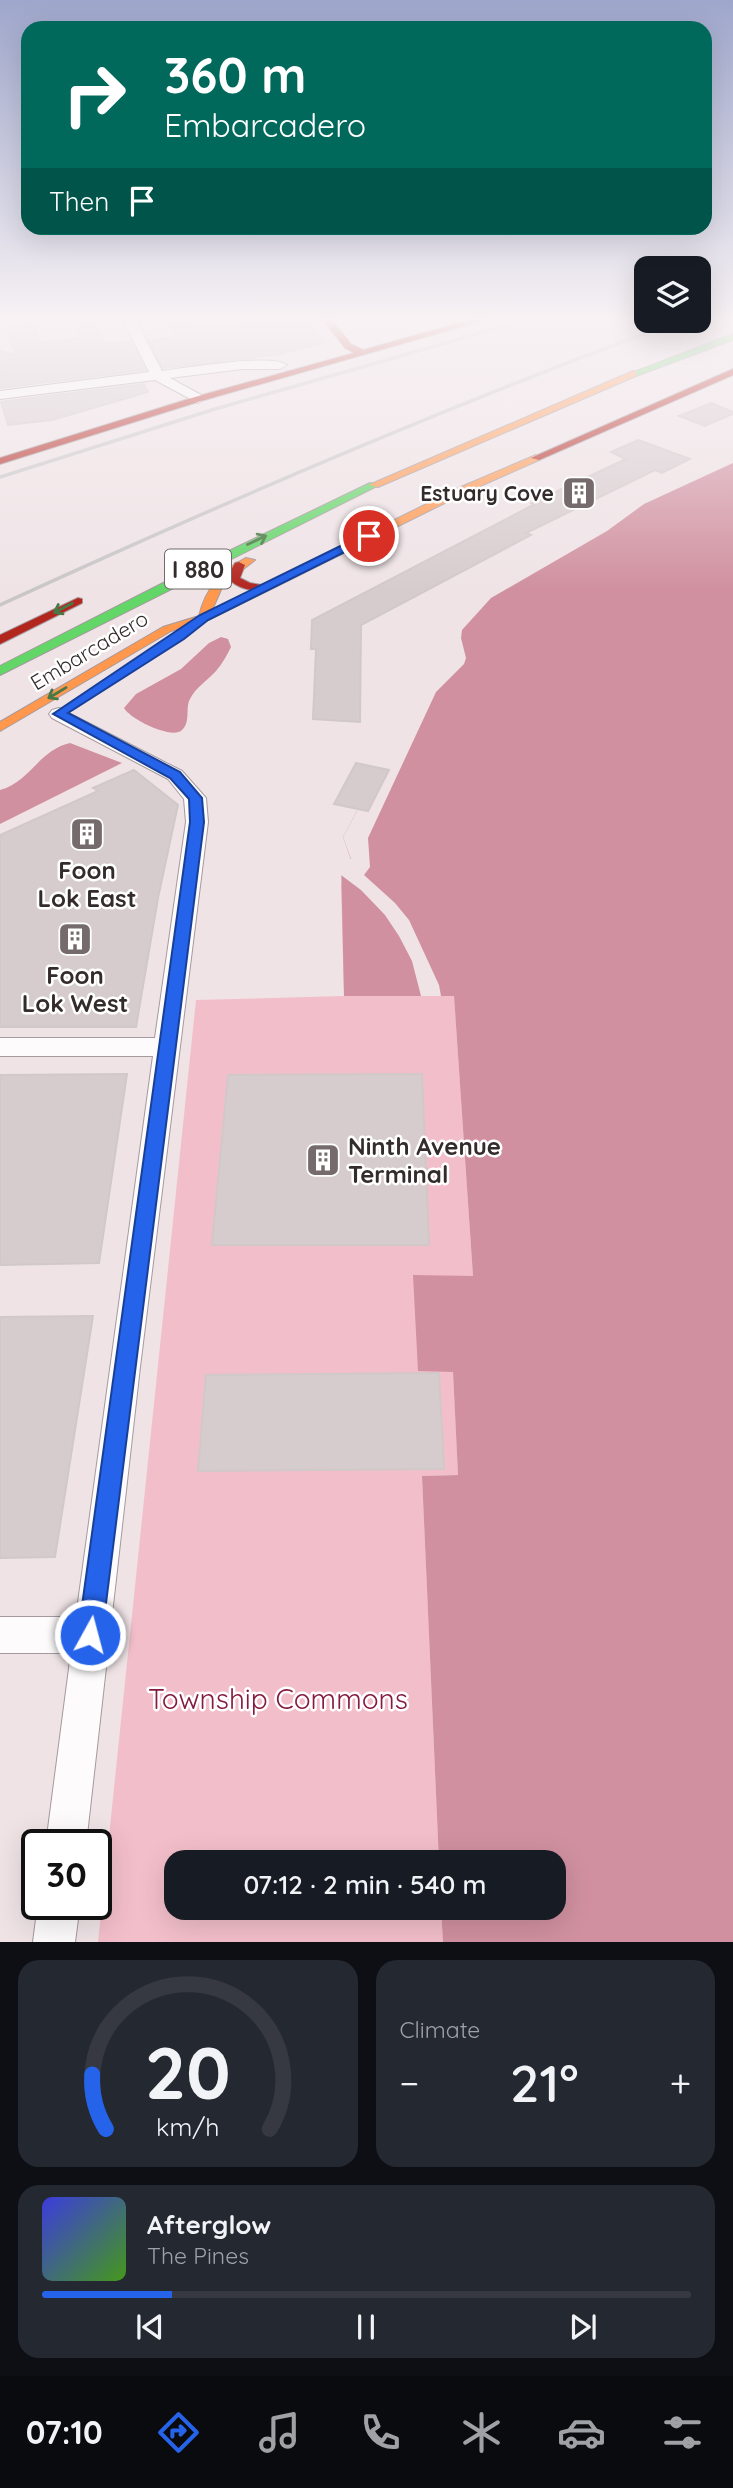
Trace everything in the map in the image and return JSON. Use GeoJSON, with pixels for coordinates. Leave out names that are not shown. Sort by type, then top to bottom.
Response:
{"type":"FeatureCollection","features":[{"type":"Feature","properties":{"kind":"main road"},"geometry":{"type":"LineString","coordinates":[[0,448],[145,409]]}},
{"type":"Feature","properties":{"kind":"main road"},"geometry":{"type":"LineString","coordinates":[[0,461],[154,409]]}},
{"type":"Feature","properties":{"kind":"main road","name":"I 880"},"geometry":{"type":"LineString","coordinates":[[0,671],[188,573],[400,474],[553,409]]}},
{"type":"Feature","properties":{"kind":"main road","name":"Embarcadero"},"geometry":{"type":"LineString","coordinates":[[111,681],[204,618],[465,489],[649,409]]}},
{"type":"Feature","properties":{"kind":"main road"},"geometry":{"type":"LineString","coordinates":[[204,618],[212,588],[222,576],[361,505],[400,474]]}},
{"type":"Feature","properties":{"kind":"main road"},"geometry":{"type":"LineString","coordinates":[[239,565],[233,577],[236,581],[264,588]]}},
{"type":"Feature","properties":{"kind":"main road"},"geometry":{"type":"LineString","coordinates":[[0,640],[96,592]]}},
{"type":"Feature","properties":{"kind":"main road","name":"Embarcadero"},"geometry":{"type":"LineString","coordinates":[[0,727],[167,629],[204,618]]}},
{"type":"Feature","properties":{"kind":"street"},"geometry":{"type":"LineString","coordinates":[[62,712],[162,766],[187,786],[195,798],[197,822],[165,1047],[68,1829]]}},
{"type":"Feature","properties":{"kind":"street"},"geometry":{"type":"LineString","coordinates":[[0,1047],[165,1047]]}},
{"type":"Feature","properties":{"kind":"street"},"geometry":{"type":"LineString","coordinates":[[0,1635],[90,1635]]}},
{"type":"Feature","properties":{"kind":"street"},"geometry":{"type":"LineString","coordinates":[[54,1942],[57,1920]]}},
{"type":"Feature","properties":{"kind":"green space","name":"Township Commons"},"geometry":{"type":"Polygon","coordinates":[[[341,883],[386,996],[454,996],[473,1276],[413,1276],[453,1371],[458,1475],[422,1476],[438,1850],[164,1850],[164,1920],[442,1920],[443,1942],[98,1942],[100,1920],[112,1920],[112,1829],[110,1829],[196,1000],[344,996],[341,883]]]}},
{"type":"Feature","properties":{"kind":"shaded area"},"geometry":{"type":"Polygon","coordinates":[[[733,457],[733,1942],[443,1942],[442,1920],[566,1920],[566,1850],[438,1850],[422,1476],[458,1475],[453,1372],[418,1371],[413,1275],[473,1276],[454,996],[344,996],[341,860],[351,860],[343,837],[420,693],[438,672],[464,613],[583,537],[624,505],[733,457]]]}},
{"type":"Feature","properties":{"kind":"shaded area"},"geometry":{"type":"Polygon","coordinates":[[[221,637],[228,639],[231,647],[218,668],[193,695],[182,730],[170,732],[152,727],[124,708],[136,694],[181,669],[209,643],[221,637]]]}},
{"type":"Feature","properties":{"kind":"shaded area"},"geometry":{"type":"Polygon","coordinates":[[[70,743],[122,763],[0,824],[0,790],[19,780],[50,752],[70,743]]]}},
{"type":"Feature","properties":{"kind":"pier"},"geometry":{"type":"Polygon","coordinates":[[[733,454],[733,463],[644,504],[607,531],[491,598],[462,630],[461,638],[466,658],[464,664],[436,692],[368,838],[370,867],[364,875],[395,903],[409,920],[439,985],[441,996],[421,996],[412,961],[399,936],[385,915],[361,890],[341,875],[341,860],[351,859],[343,837],[358,809],[389,770],[377,767],[420,687],[438,669],[436,668],[450,627],[447,625],[478,592],[515,573],[564,542],[586,533],[622,502],[733,454]]]}},
{"type":"Feature","properties":{"kind":"building"},"geometry":{"type":"Polygon","coordinates":[[[3,409],[91,409],[52,420],[8,425],[3,409]]]}},
{"type":"Feature","properties":{"kind":"building"},"geometry":{"type":"Polygon","coordinates":[[[697,409],[725,409],[733,412],[705,426],[679,416],[697,409]]]}},
{"type":"Feature","properties":{"kind":"building"},"geometry":{"type":"Polygon","coordinates":[[[638,440],[690,459],[662,473],[655,470],[526,533],[531,535],[361,625],[360,722],[313,719],[316,649],[311,649],[312,620],[535,504],[532,503],[626,459],[611,452],[638,440]]]}},
{"type":"Feature","properties":{"kind":"building"},"geometry":{"type":"Polygon","coordinates":[[[356,763],[389,770],[368,811],[334,804],[356,763]]]}},
{"type":"Feature","properties":{"kind":"building"},"geometry":{"type":"Polygon","coordinates":[[[134,770],[178,805],[158,898],[136,1027],[0,1027],[0,835],[98,791],[93,788],[134,770]]]}},
{"type":"Feature","properties":{"kind":"building"},"geometry":{"type":"Polygon","coordinates":[[[127,1074],[99,1263],[0,1265],[0,1075],[127,1074]]]}},
{"type":"Feature","properties":{"kind":"building","name":"Ninth Avenue Terminal"},"geometry":{"type":"Polygon","coordinates":[[[422,1074],[429,1245],[212,1245],[228,1075],[422,1074]]]}},
{"type":"Feature","properties":{"kind":"building"},"geometry":{"type":"Polygon","coordinates":[[[93,1316],[55,1557],[0,1558],[0,1317],[93,1316]]]}},
{"type":"Feature","properties":{"kind":"building"},"geometry":{"type":"Polygon","coordinates":[[[439,1373],[444,1469],[198,1471],[206,1375],[439,1373]]]}},
{"type":"Feature","properties":{"kind":"railway"},"geometry":{"type":"LineString","coordinates":[[0,477],[216,409]]}},
{"type":"Feature","properties":{"kind":"railway"},"geometry":{"type":"LineString","coordinates":[[0,605],[168,529],[454,409]]}},
{"type":"Feature","properties":{"kind":"traffic: fast"},"geometry":{"type":"LineString","coordinates":[[0,671],[179,579],[374,485]]}},
{"type":"Feature","properties":{"kind":"traffic: slow"},"geometry":{"type":"LineString","coordinates":[[374,485],[552,409]]}},
{"type":"Feature","properties":{"kind":"traffic: slow"},"geometry":{"type":"LineString","coordinates":[[0,727],[167,629],[204,618],[465,489],[536,458]]}},
{"type":"Feature","properties":{"kind":"traffic: slow"},"geometry":{"type":"LineString","coordinates":[[204,618],[210,598],[220,583],[232,571],[250,560]]}},
{"type":"Feature","properties":{"kind":"traffic: jam"},"geometry":{"type":"LineString","coordinates":[[0,461],[167,409]]}},
{"type":"Feature","properties":{"kind":"traffic: jam"},"geometry":{"type":"LineString","coordinates":[[536,458],[649,409]]}},
{"type":"Feature","properties":{"kind":"traffic: jam"},"geometry":{"type":"LineString","coordinates":[[239,565],[233,577],[236,580],[247,586],[264,588]]}},
{"type":"Feature","properties":{"kind":"traffic: jam"},"geometry":{"type":"LineString","coordinates":[[0,640],[78,601]]}},
{"type":"Feature","properties":{"kind":"place","name":"Estuary Cove"},"geometry":{"type":"Point","coordinates":[579,493]}},
{"type":"Feature","properties":{"kind":"place","name":"Foon Lok East"},"geometry":{"type":"Point","coordinates":[87,834]}},
{"type":"Feature","properties":{"kind":"place","name":"Foon Lok West"},"geometry":{"type":"Point","coordinates":[75,939]}},
{"type":"Feature","properties":{"kind":"place","name":"Ninth Avenue Terminal"},"geometry":{"type":"Point","coordinates":[323,1160]}},
{"type":"Feature","properties":{"kind":"route"},"geometry":{"type":"LineString","coordinates":[[90,1635],[165,1047],[197,822],[195,798],[175,775],[59,714],[180,637],[204,618],[369,536]]}}]}
